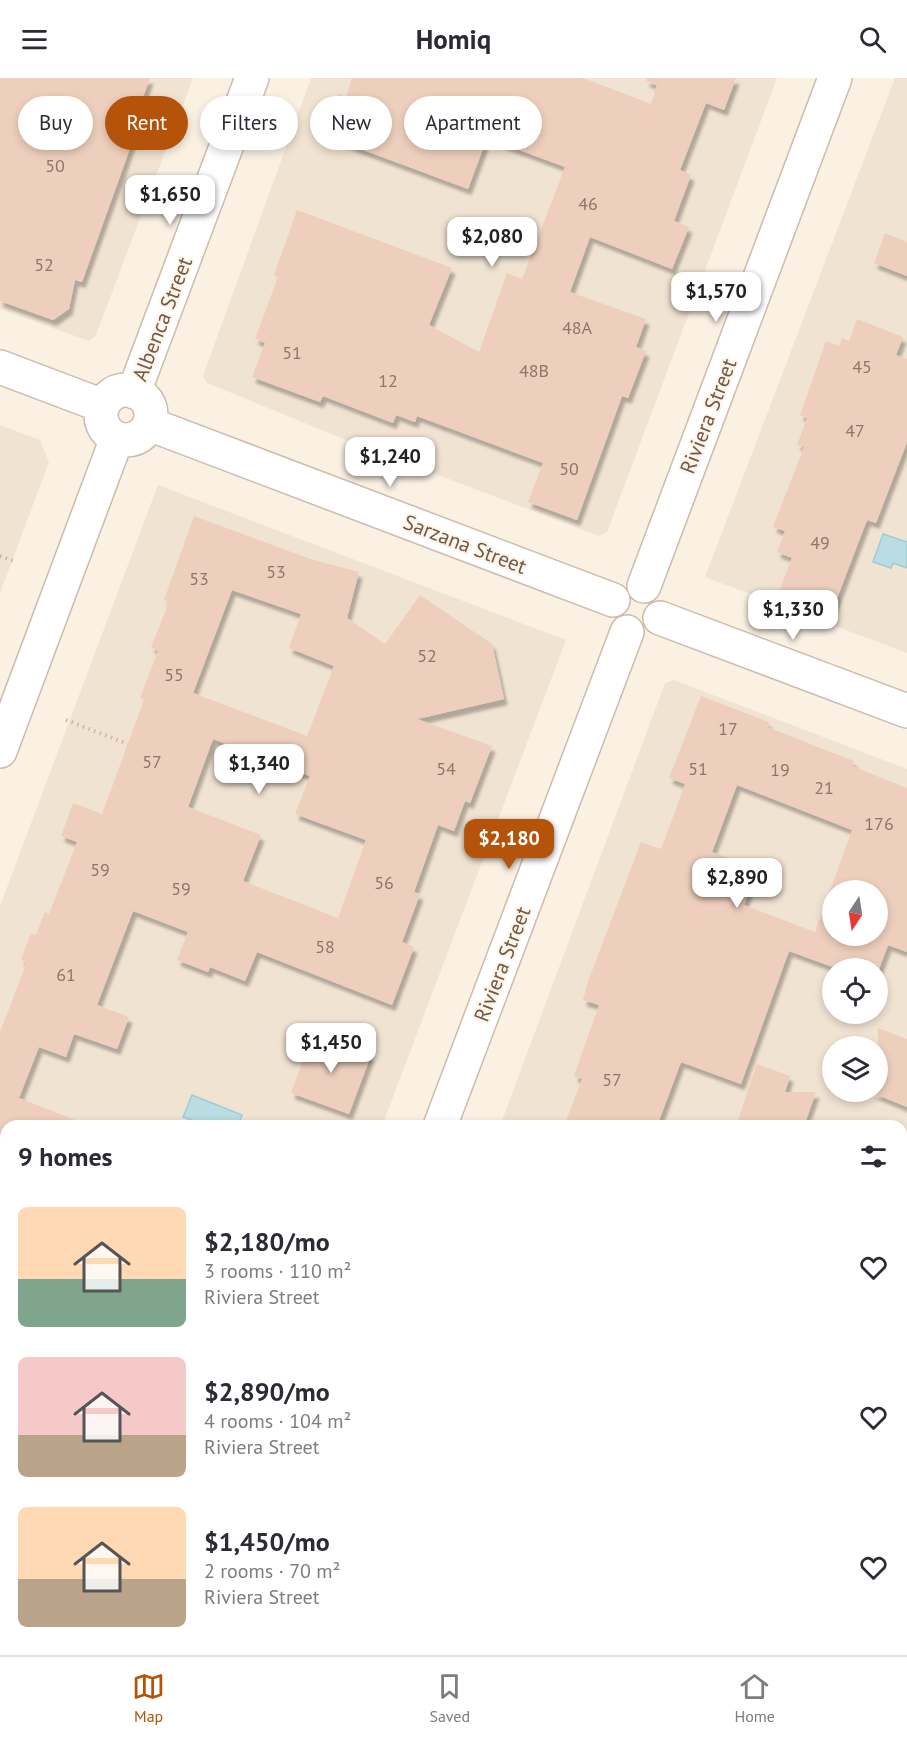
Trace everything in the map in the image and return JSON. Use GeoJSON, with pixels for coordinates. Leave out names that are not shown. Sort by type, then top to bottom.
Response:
{"type":"FeatureCollection","features":[{"type":"Feature","properties":{"kind":"street","name":"Albenca Street"},"geometry":{"type":"LineString","coordinates":[[134,392],[252,78]]}},
{"type":"Feature","properties":{"kind":"street","name":"Riviera Street"},"geometry":{"type":"LineString","coordinates":[[644,586],[835,78]]}},
{"type":"Feature","properties":{"kind":"street"},"geometry":{"type":"LineString","coordinates":[[0,368],[103,406]]}},
{"type":"Feature","properties":{"kind":"street"},"geometry":{"type":"LineString","coordinates":[[134,392],[148,405],[149,424],[136,438],[117,438],[103,426],[103,406],[112,394],[134,392]]}},
{"type":"Feature","properties":{"kind":"street","name":"Sarzana Street"},"geometry":{"type":"LineString","coordinates":[[149,424],[613,600]]}},
{"type":"Feature","properties":{"kind":"street"},"geometry":{"type":"LineString","coordinates":[[0,751],[117,438]]}},
{"type":"Feature","properties":{"kind":"street"},"geometry":{"type":"LineString","coordinates":[[630,585],[644,586],[659,598],[660,618],[647,632],[627,632],[620,628],[612,615],[613,600],[630,585]]}},
{"type":"Feature","properties":{"kind":"street"},"geometry":{"type":"LineString","coordinates":[[660,618],[907,711]]}},
{"type":"Feature","properties":{"kind":"street","name":"Riviera Street"},"geometry":{"type":"LineString","coordinates":[[442,1120],[627,632]]}},
{"type":"Feature","properties":{"kind":"path"},"geometry":{"type":"LineString","coordinates":[[0,556],[16,562]]}},
{"type":"Feature","properties":{"kind":"path"},"geometry":{"type":"LineString","coordinates":[[66,720],[128,744]]}},
{"type":"Feature","properties":{"kind":"shaded area"},"geometry":{"type":"Polygon","coordinates":[[[0,78],[193,78],[186,96],[105,96],[105,150],[166,150],[96,335],[89,341],[0,309],[0,78]]]}},
{"type":"Feature","properties":{"kind":"shaded area"},"geometry":{"type":"Polygon","coordinates":[[[311,78],[777,78],[607,532],[599,536],[356,444],[207,383],[203,376],[285,150],[298,150],[298,114],[311,78]]]}},
{"type":"Feature","properties":{"kind":"shaded area"},"geometry":{"type":"Polygon","coordinates":[[[895,78],[907,78],[907,653],[705,577],[895,78]]]}},
{"type":"Feature","properties":{"kind":"shaded area"},"geometry":{"type":"Polygon","coordinates":[[[0,425],[40,440],[49,462],[0,593],[0,425]]]}},
{"type":"Feature","properties":{"kind":"shaded area"},"geometry":{"type":"Polygon","coordinates":[[[158,485],[566,640],[384,1120],[0,1120],[0,906],[158,485]]]}},
{"type":"Feature","properties":{"kind":"shaded area"},"geometry":{"type":"Polygon","coordinates":[[[674,680],[907,769],[907,1120],[502,1120],[665,683],[674,680]]]}},
{"type":"Feature","properties":{"kind":"water"},"geometry":{"type":"Polygon","coordinates":[[[883,534],[907,542],[907,568],[893,563],[891,568],[873,562],[883,534]]]}},
{"type":"Feature","properties":{"kind":"water"},"geometry":{"type":"Polygon","coordinates":[[[192,1095],[242,1115],[240,1120],[191,1120],[183,1117],[192,1095]]]}},
{"type":"Feature","properties":{"kind":"building"},"geometry":{"type":"Polygon","coordinates":[[[0,78],[150,78],[144,96],[105,96],[105,150],[129,150],[82,282],[75,280],[69,309],[53,320],[0,301],[0,78]]]}},
{"type":"Feature","properties":{"kind":"building"},"geometry":{"type":"Polygon","coordinates":[[[352,78],[583,78],[651,104],[657,85],[646,81],[647,78],[736,78],[724,110],[706,103],[680,170],[691,175],[674,221],[689,227],[672,269],[590,237],[570,292],[646,319],[636,347],[646,351],[628,398],[622,396],[577,520],[528,502],[543,463],[417,416],[415,422],[396,415],[393,423],[323,396],[320,402],[252,377],[265,343],[255,339],[278,277],[274,275],[297,210],[452,268],[429,325],[479,352],[507,273],[522,279],[565,167],[519,150],[542,150],[542,96],[404,96],[404,150],[483,150],[468,189],[363,150],[392,150],[392,96],[346,96],[352,78]]]}},
{"type":"Feature","properties":{"kind":"building"},"geometry":{"type":"Polygon","coordinates":[[[885,233],[907,242],[907,276],[874,263],[885,233]]]}},
{"type":"Feature","properties":{"kind":"building"},"geometry":{"type":"Polygon","coordinates":[[[857,319],[903,337],[896,355],[907,359],[907,442],[876,523],[867,520],[831,614],[778,594],[792,558],[777,552],[785,531],[773,527],[804,447],[797,445],[807,418],[800,415],[826,341],[839,346],[842,338],[849,341],[857,319]]]}},
{"type":"Feature","properties":{"kind":"building"},"geometry":{"type":"Polygon","coordinates":[[[194,516],[310,559],[359,572],[347,618],[385,644],[420,595],[492,644],[504,699],[417,719],[492,746],[470,803],[465,801],[454,831],[438,825],[414,892],[420,894],[402,942],[414,947],[392,1005],[257,952],[245,981],[210,967],[208,972],[177,960],[188,932],[133,911],[97,1005],[129,1017],[117,1049],[74,1034],[66,1057],[39,1047],[19,1098],[76,1120],[0,1120],[0,1032],[27,962],[21,960],[31,933],[36,935],[45,912],[49,914],[77,842],[61,836],[73,803],[102,814],[144,700],[140,698],[158,651],[151,647],[169,602],[164,600],[194,516]],[[232,590],[193,693],[307,736],[334,666],[289,648],[301,614],[232,590]],[[213,739],[188,807],[261,835],[243,881],[338,918],[366,840],[295,814],[310,776],[213,739]]]}},
{"type":"Feature","properties":{"kind":"building"},"geometry":{"type":"Polygon","coordinates":[[[701,696],[769,722],[767,727],[854,761],[852,766],[907,788],[907,952],[888,945],[888,880],[834,880],[852,830],[737,785],[712,852],[757,869],[744,905],[815,932],[822,913],[822,946],[888,946],[883,958],[822,958],[822,963],[789,951],[741,1084],[681,1062],[659,1120],[566,1120],[582,1079],[574,1076],[599,1005],[583,1000],[587,984],[641,842],[661,849],[685,784],[669,778],[701,696]]]}},
{"type":"Feature","properties":{"kind":"building"},"geometry":{"type":"Polygon","coordinates":[[[878,1028],[907,1039],[907,1107],[888,1099],[888,1036],[878,1036],[878,1028]]]}},
{"type":"Feature","properties":{"kind":"building"},"geometry":{"type":"Polygon","coordinates":[[[313,1034],[371,1055],[349,1114],[291,1093],[313,1034]]]}},
{"type":"Feature","properties":{"kind":"building"},"geometry":{"type":"Polygon","coordinates":[[[757,1064],[790,1076],[785,1092],[816,1092],[806,1120],[738,1120],[757,1064]]]}}]}
